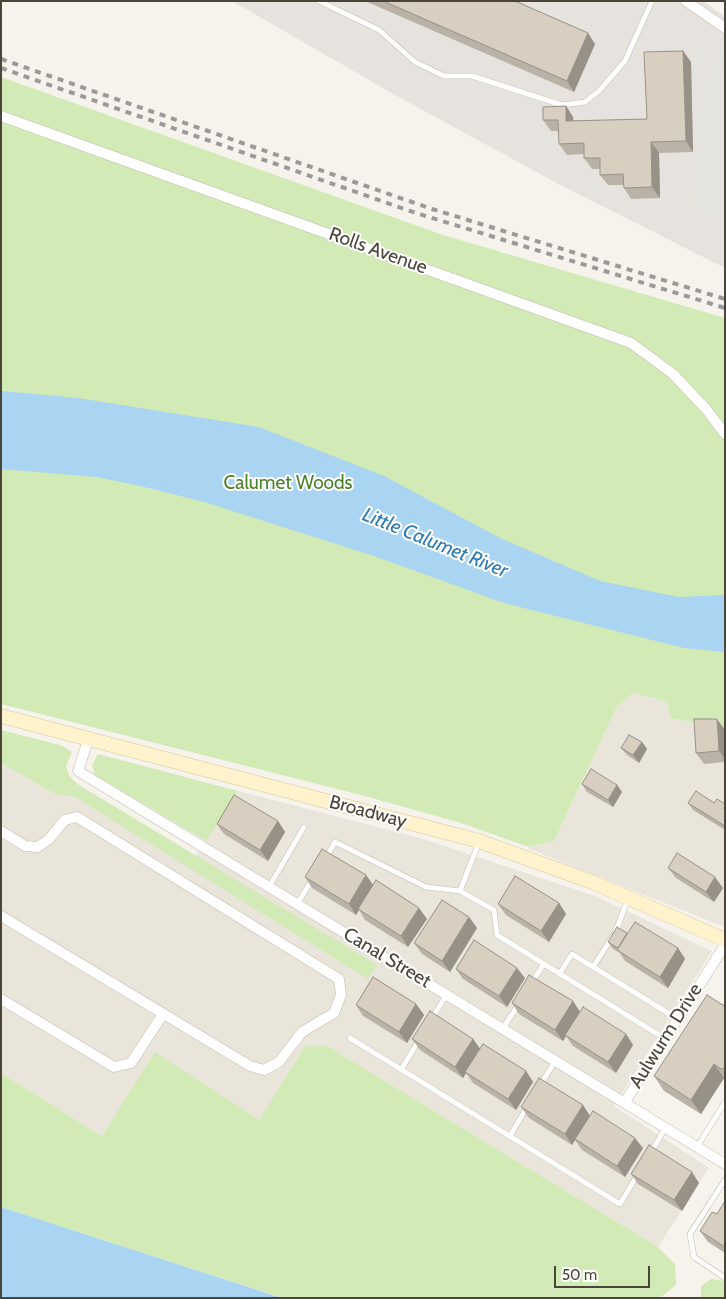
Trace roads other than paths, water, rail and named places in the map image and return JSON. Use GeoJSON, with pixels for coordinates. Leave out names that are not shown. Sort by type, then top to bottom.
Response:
{"type":"FeatureCollection","features":[{"type":"Feature","properties":{"kind":"street"},"geometry":{"type":"LineString","coordinates":[[686,1],[725,28]]}},
{"type":"Feature","properties":{"kind":"street","name":"Rolls Avenue"},"geometry":{"type":"LineString","coordinates":[[1,116],[631,343],[673,374],[706,409],[725,434]]}},
{"type":"Feature","properties":{"kind":"street","name":"Broadway"},"geometry":{"type":"LineString","coordinates":[[1,716],[90,737],[479,841],[628,897],[725,940]]}},
{"type":"Feature","properties":{"kind":"street","name":"Canal Street"},"geometry":{"type":"LineString","coordinates":[[90,737],[78,771],[504,1028],[725,1164]]}},
{"type":"Feature","properties":{"kind":"street"},"geometry":{"type":"LineString","coordinates":[[1,831],[25,846],[38,847],[49,840],[65,820],[77,817],[339,979],[341,995],[334,1013],[302,1032],[279,1062],[264,1070],[250,1066],[1,916]]}},
{"type":"Feature","properties":{"kind":"street","name":"Aulwurm Drive"},"geometry":{"type":"LineString","coordinates":[[625,1102],[676,1018],[725,945]]}},
{"type":"Feature","properties":{"kind":"street"},"geometry":{"type":"LineString","coordinates":[[1,999],[114,1067],[130,1063],[163,1014]]}},
{"type":"Feature","properties":{"kind":"lane"},"geometry":{"type":"LineString","coordinates":[[320,1],[379,30],[415,62],[444,76],[472,76],[562,105],[585,102],[599,90],[625,61],[652,1]]}},
{"type":"Feature","properties":{"kind":"lane"},"geometry":{"type":"LineString","coordinates":[[269,886],[304,827]]}},
{"type":"Feature","properties":{"kind":"lane"},"geometry":{"type":"LineString","coordinates":[[460,891],[479,841]]}},
{"type":"Feature","properties":{"kind":"lane"},"geometry":{"type":"LineString","coordinates":[[322,864],[335,842],[426,887],[460,891],[494,910],[497,935],[664,1038]]}},
{"type":"Feature","properties":{"kind":"lane"},"geometry":{"type":"LineString","coordinates":[[297,904],[317,871]]}},
{"type":"Feature","properties":{"kind":"lane"},"geometry":{"type":"LineString","coordinates":[[593,967],[615,933],[628,897]]}},
{"type":"Feature","properties":{"kind":"lane"},"geometry":{"type":"LineString","coordinates":[[560,973],[572,954],[676,1018]]}},
{"type":"Feature","properties":{"kind":"lane"},"geometry":{"type":"LineString","coordinates":[[530,987],[544,964]]}},
{"type":"Feature","properties":{"kind":"lane"},"geometry":{"type":"LineString","coordinates":[[426,1028],[447,994]]}},
{"type":"Feature","properties":{"kind":"lane"},"geometry":{"type":"LineString","coordinates":[[504,1028],[524,995]]}},
{"type":"Feature","properties":{"kind":"lane"},"geometry":{"type":"LineString","coordinates":[[401,1070],[422,1036]]}},
{"type":"Feature","properties":{"kind":"lane"},"geometry":{"type":"LineString","coordinates":[[350,1038],[620,1204],[640,1170]]}},
{"type":"Feature","properties":{"kind":"lane"},"geometry":{"type":"LineString","coordinates":[[535,1094],[556,1060]]}},
{"type":"Feature","properties":{"kind":"lane"},"geometry":{"type":"LineString","coordinates":[[697,1147],[725,1102]]}},
{"type":"Feature","properties":{"kind":"lane"},"geometry":{"type":"LineString","coordinates":[[510,1136],[530,1103]]}},
{"type":"Feature","properties":{"kind":"lane"},"geometry":{"type":"LineString","coordinates":[[645,1162],[666,1127]]}},
{"type":"Feature","properties":{"kind":"lane"},"geometry":{"type":"LineString","coordinates":[[725,1180],[690,1234],[694,1257],[725,1278]]}},
{"type":"Feature","properties":{"kind":"water","name":"Little Calumet River"},"geometry":{"type":"Polygon","coordinates":[[[1,391],[78,398],[259,427],[384,476],[500,538],[600,581],[679,597],[725,595],[725,652],[684,648],[504,603],[371,555],[204,502],[149,488],[97,477],[1,469],[1,391]]]}},
{"type":"Feature","properties":{"kind":"water"},"geometry":{"type":"Polygon","coordinates":[[[1,1207],[279,1297],[283,1298],[1,1298],[1,1207]]]}},
{"type":"Feature","properties":{"kind":"railway"},"geometry":{"type":"LineString","coordinates":[[1,59],[432,209],[725,299]]}},
{"type":"Feature","properties":{"kind":"railway"},"geometry":{"type":"LineString","coordinates":[[1,68],[416,213],[725,308]]}},
{"type":"Feature","properties":{"kind":"park label","name":"Calumet Woods"},"geometry":{"type":"Point","coordinates":[288,483]}}]}
